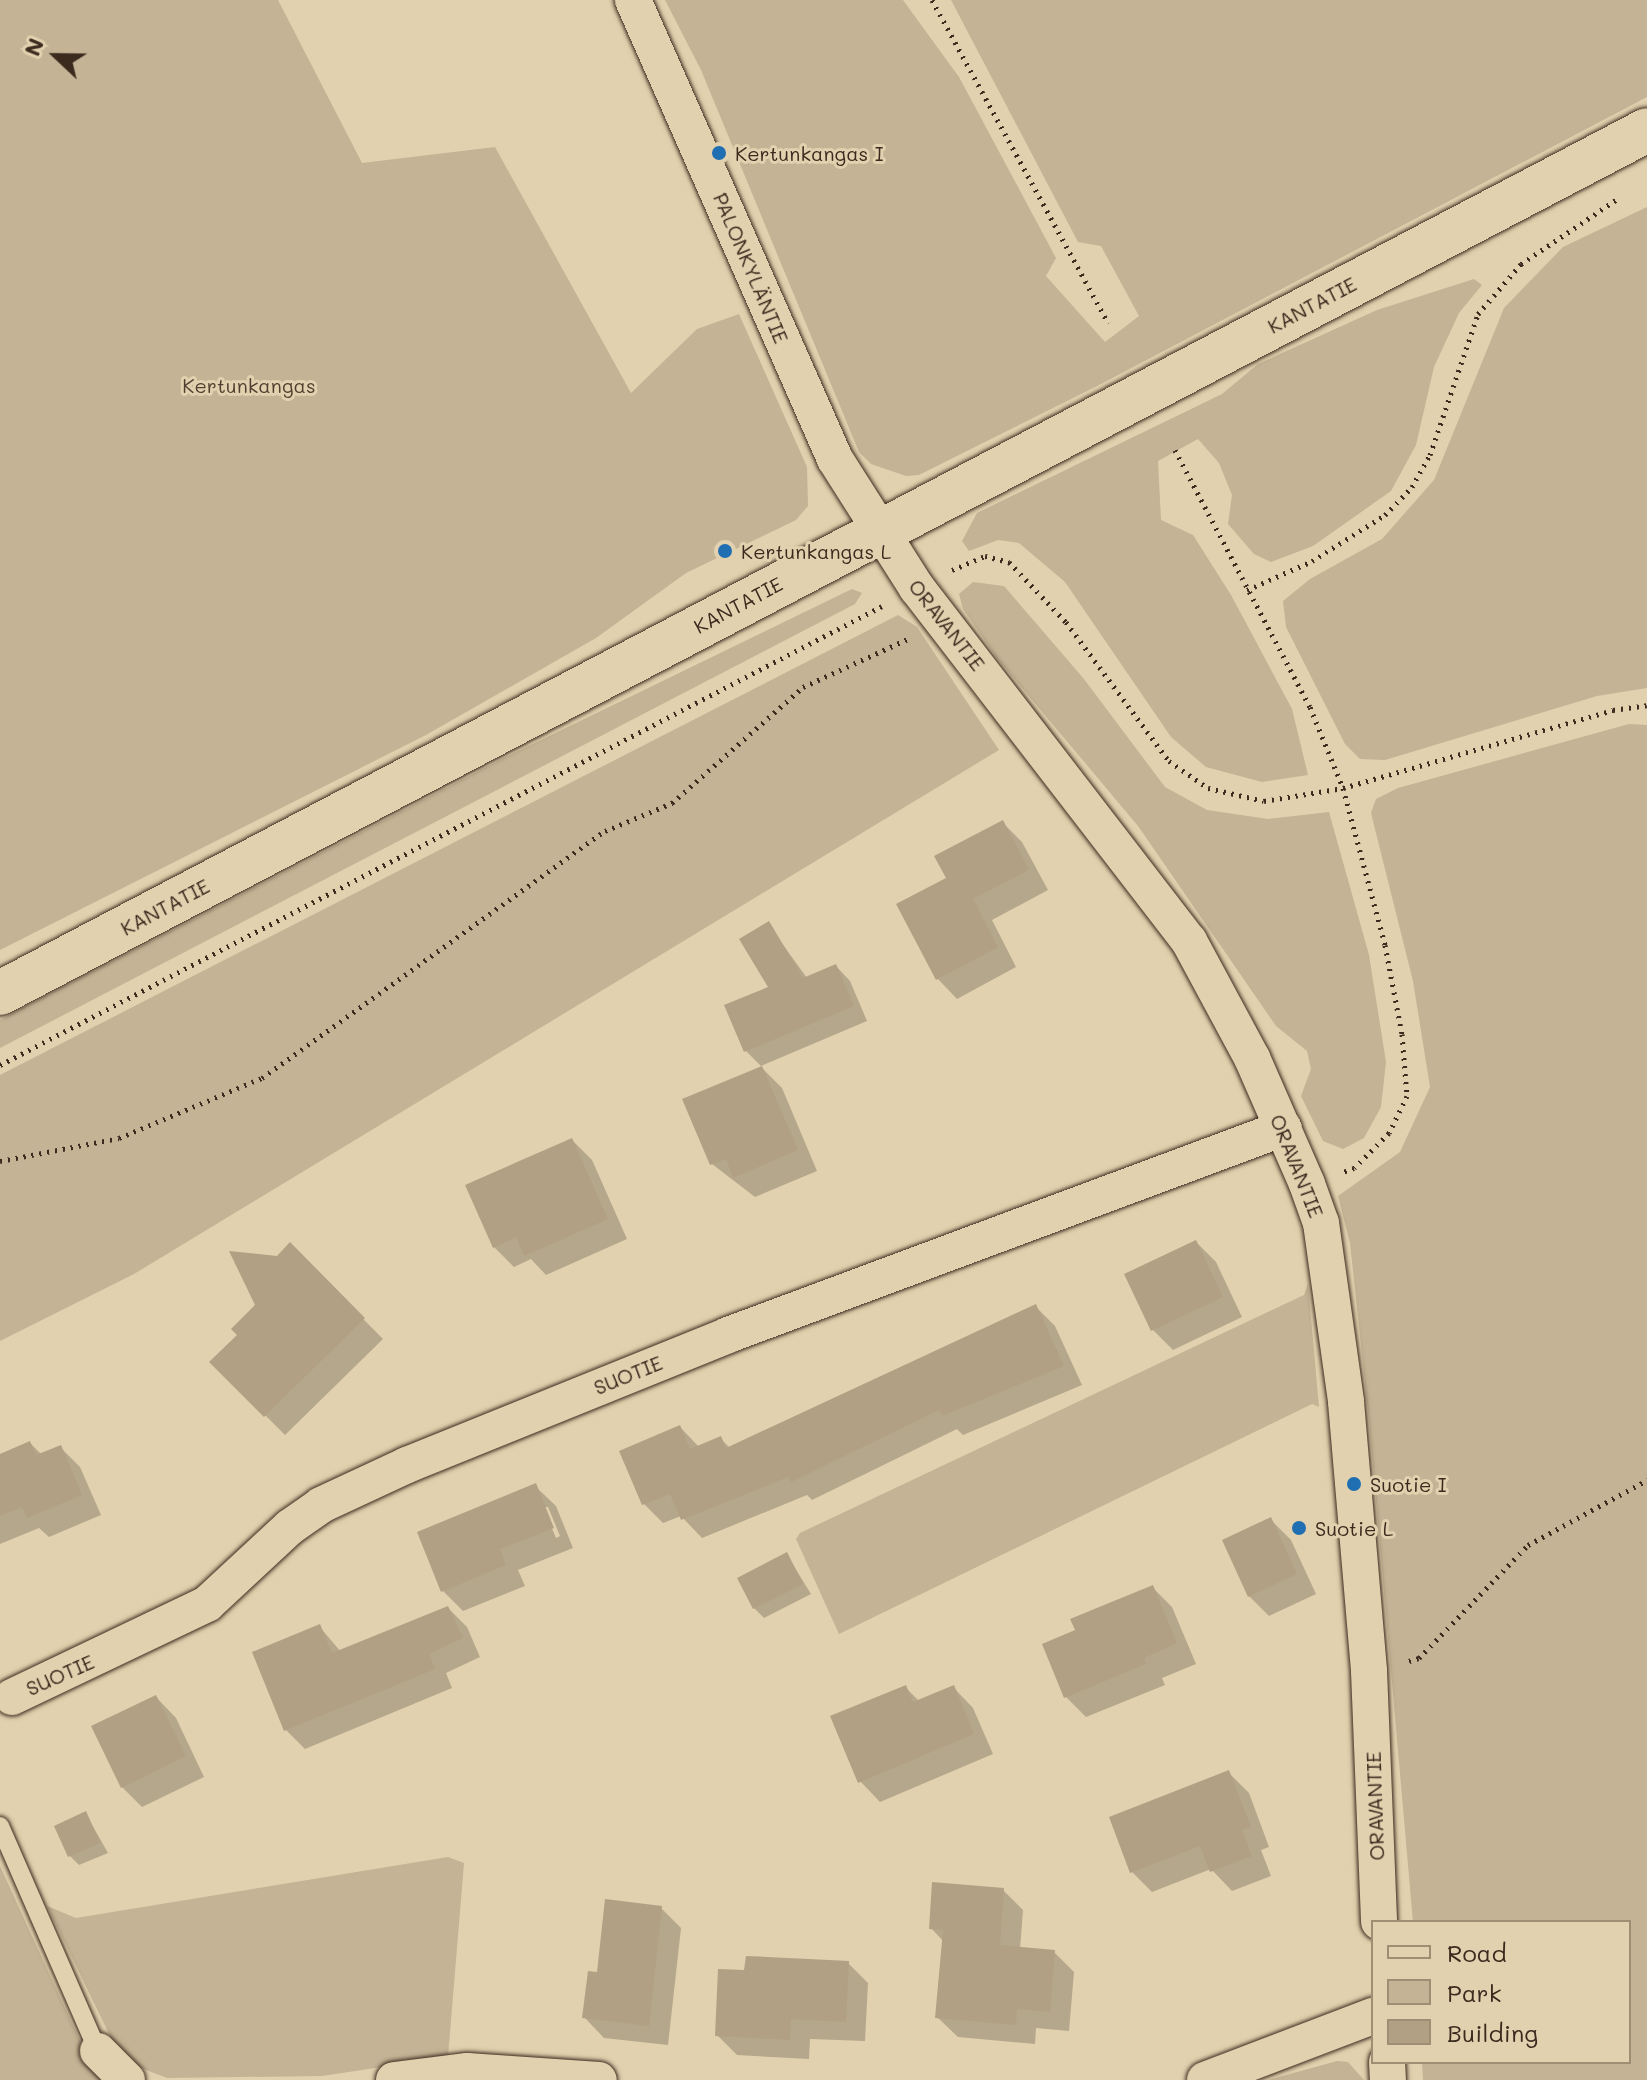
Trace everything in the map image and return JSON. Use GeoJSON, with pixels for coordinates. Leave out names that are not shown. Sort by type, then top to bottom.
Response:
{"type":"FeatureCollection","features":[{"type":"Feature","properties":{"kind":"main road","name":"KANTATIE"},"geometry":{"type":"LineString","coordinates":[[0,993],[1647,130]]}},
{"type":"Feature","properties":{"kind":"street","name":"PALONKYLÄNTIE"},"geometry":{"type":"LineString","coordinates":[[633,0],[809,407],[879,531]]}},
{"type":"Feature","properties":{"kind":"street","name":"ORAVANTIE"},"geometry":{"type":"LineString","coordinates":[[879,531],[917,588],[1189,941],[1216,985],[1307,1184],[1321,1223],[1337,1324],[1369,1671],[1379,1920]]}},
{"type":"Feature","properties":{"kind":"street","name":"SUOTIE"},"geometry":{"type":"LineString","coordinates":[[6,1702],[207,1604],[290,1527],[321,1505],[407,1465],[728,1335],[1284,1128]]}},
{"type":"Feature","properties":{"kind":"street"},"geometry":{"type":"LineString","coordinates":[[1205,2080],[1371,2017]]}},
{"type":"Feature","properties":{"kind":"street"},"geometry":{"type":"LineString","coordinates":[[98,2051],[127,2080]]}},
{"type":"Feature","properties":{"kind":"street"},"geometry":{"type":"LineString","coordinates":[[394,2080],[505,2071],[599,2080]]}},
{"type":"Feature","properties":{"kind":"lane"},"geometry":{"type":"LineString","coordinates":[[0,1826],[98,2051]]}},
{"type":"Feature","properties":{"kind":"path"},"geometry":{"type":"LineString","coordinates":[[932,0],[1108,323]]}},
{"type":"Feature","properties":{"kind":"path"},"geometry":{"type":"LineString","coordinates":[[1247,590],[1312,561],[1385,515],[1412,487],[1430,455],[1478,314],[1521,264],[1624,195]]}},
{"type":"Feature","properties":{"kind":"path"},"geometry":{"type":"LineString","coordinates":[[1175,450],[1310,707],[1343,788],[1385,945],[1402,1034],[1407,1096],[1389,1133],[1354,1168],[1307,1184]]}},
{"type":"Feature","properties":{"kind":"path"},"geometry":{"type":"LineString","coordinates":[[0,1065],[917,588],[985,556],[1009,562],[1066,622],[1169,761],[1208,788],[1264,801],[1343,788],[1613,710],[1647,705]]}},
{"type":"Feature","properties":{"kind":"path"},"geometry":{"type":"LineString","coordinates":[[0,1161],[119,1138],[262,1078],[605,831],[672,803],[803,687],[945,622]]}},
{"type":"Feature","properties":{"kind":"path"},"geometry":{"type":"LineString","coordinates":[[1369,1671],[1419,1658],[1528,1545],[1647,1480]]}},
{"type":"Feature","properties":{"kind":"green space","name":"Kertunkangas"},"geometry":{"type":"Polygon","coordinates":[[[0,0],[278,0],[362,163],[495,147],[631,393],[697,329],[739,314],[807,467],[808,506],[796,520],[686,573],[596,638],[426,735],[0,950],[0,0]]]}},
{"type":"Feature","properties":{"kind":"green space"},"geometry":{"type":"Polygon","coordinates":[[[665,0],[903,0],[959,77],[1056,258],[1046,276],[1105,342],[1139,316],[1101,246],[1078,242],[951,0],[1647,0],[1647,97],[1097,386],[919,475],[906,476],[871,464],[859,452],[701,70],[665,0]]]}},
{"type":"Feature","properties":{"kind":"green space"},"geometry":{"type":"Polygon","coordinates":[[[1647,207],[1647,688],[1597,696],[1385,760],[1360,759],[1345,744],[1286,627],[1283,601],[1310,579],[1382,539],[1434,480],[1504,308],[1563,247],[1647,207]]]}},
{"type":"Feature","properties":{"kind":"green space"},"geometry":{"type":"Polygon","coordinates":[[[1474,279],[1482,285],[1459,313],[1434,367],[1416,445],[1391,491],[1313,546],[1271,562],[1254,554],[1228,524],[1232,495],[1219,463],[1198,439],[1158,461],[1161,520],[1193,535],[1231,595],[1292,709],[1308,775],[1262,782],[1206,767],[1171,737],[1065,582],[1019,543],[998,540],[969,551],[962,541],[977,513],[1222,394],[1258,364],[1377,310],[1474,279]]]}},
{"type":"Feature","properties":{"kind":"green space"},"geometry":{"type":"Polygon","coordinates":[[[973,582],[1004,586],[1084,679],[1165,787],[1207,810],[1268,819],[1329,812],[1369,955],[1386,1062],[1381,1107],[1364,1138],[1343,1149],[1323,1141],[1301,1096],[1311,1069],[1307,1051],[1276,1026],[1138,826],[997,658],[963,609],[959,594],[973,582]]]}},
{"type":"Feature","properties":{"kind":"green space"},"geometry":{"type":"Polygon","coordinates":[[[852,589],[862,593],[855,604],[0,1048],[0,1020],[502,759],[852,589]]]}},
{"type":"Feature","properties":{"kind":"green space"},"geometry":{"type":"Polygon","coordinates":[[[898,615],[917,627],[999,750],[134,1274],[0,1341],[0,1075],[898,615]]]}},
{"type":"Feature","properties":{"kind":"green space"},"geometry":{"type":"Polygon","coordinates":[[[1629,724],[1647,725],[1647,2080],[1423,2080],[1422,2064],[1631,2064],[1631,1920],[1413,1920],[1369,1420],[1350,1243],[1338,1196],[1400,1152],[1430,1087],[1413,981],[1371,813],[1376,799],[1398,788],[1629,724]]]}},
{"type":"Feature","properties":{"kind":"green space"},"geometry":{"type":"Polygon","coordinates":[[[1308,1284],[1319,1407],[1312,1404],[839,1634],[796,1539],[800,1533],[1304,1295],[1308,1284]]]}},
{"type":"Feature","properties":{"kind":"green space"},"geometry":{"type":"Polygon","coordinates":[[[448,1857],[464,1863],[448,2057],[322,2076],[167,2078],[141,2068],[113,2042],[47,1906],[76,1918],[448,1857]]]}},
{"type":"Feature","properties":{"kind":"green space"},"geometry":{"type":"Polygon","coordinates":[[[0,1866],[86,2054],[101,2080],[0,2080],[0,1866]]]}},
{"type":"Feature","properties":{"kind":"green space"},"geometry":{"type":"Polygon","coordinates":[[[1337,2061],[1348,2062],[1364,2080],[1268,2080],[1337,2061]]]}},
{"type":"Feature","properties":{"kind":"building"},"geometry":{"type":"Polygon","coordinates":[[[1003,820],[1029,870],[973,899],[998,947],[936,980],[896,904],[946,878],[934,856],[1003,820]]]}},
{"type":"Feature","properties":{"kind":"building"},"geometry":{"type":"Polygon","coordinates":[[[769,921],[803,978],[836,964],[854,1006],[744,1052],[724,1005],[768,987],[739,939],[769,921]]]}},
{"type":"Feature","properties":{"kind":"building"},"geometry":{"type":"Polygon","coordinates":[[[762,1066],[798,1150],[733,1178],[726,1159],[710,1165],[682,1099],[762,1066]]]}},
{"type":"Feature","properties":{"kind":"building"},"geometry":{"type":"Polygon","coordinates":[[[572,1138],[608,1219],[524,1256],[516,1237],[493,1248],[465,1185],[572,1138]]]}},
{"type":"Feature","properties":{"kind":"building"},"geometry":{"type":"Polygon","coordinates":[[[1196,1240],[1223,1297],[1151,1331],[1124,1274],[1196,1240]]]}},
{"type":"Feature","properties":{"kind":"building"},"geometry":{"type":"Polygon","coordinates":[[[290,1242],[365,1318],[264,1417],[209,1362],[237,1335],[231,1329],[255,1305],[229,1251],[277,1256],[290,1242]]]}},
{"type":"Feature","properties":{"kind":"building"},"geometry":{"type":"Polygon","coordinates":[[[1036,1304],[1064,1366],[942,1416],[939,1410],[791,1482],[788,1477],[681,1520],[670,1494],[642,1505],[619,1451],[680,1425],[690,1449],[721,1436],[726,1448],[1036,1304]]]}},
{"type":"Feature","properties":{"kind":"building"},"geometry":{"type":"Polygon","coordinates":[[[30,1441],[36,1455],[61,1445],[82,1495],[27,1518],[22,1507],[0,1516],[0,1454],[30,1441]]]}},
{"type":"Feature","properties":{"kind":"building"},"geometry":{"type":"Polygon","coordinates":[[[536,1483],[554,1528],[500,1549],[506,1565],[441,1592],[417,1532],[536,1483]]]}},
{"type":"Feature","properties":{"kind":"building"},"geometry":{"type":"Polygon","coordinates":[[[1271,1517],[1297,1574],[1248,1597],[1222,1540],[1271,1517]]]}},
{"type":"Feature","properties":{"kind":"building"},"geometry":{"type":"Polygon","coordinates":[[[787,1552],[803,1584],[753,1609],[737,1578],[787,1552]]]}},
{"type":"Feature","properties":{"kind":"building"},"geometry":{"type":"Polygon","coordinates":[[[1153,1585],[1177,1643],[1144,1658],[1146,1664],[1064,1698],[1042,1644],[1075,1630],[1070,1619],[1153,1585]]]}},
{"type":"Feature","properties":{"kind":"building"},"geometry":{"type":"Polygon","coordinates":[[[448,1606],[463,1638],[429,1654],[435,1669],[284,1731],[252,1652],[320,1624],[332,1653],[448,1606]]]}},
{"type":"Feature","properties":{"kind":"building"},"geometry":{"type":"Polygon","coordinates":[[[906,1685],[913,1702],[954,1685],[974,1734],[858,1783],[830,1716],[906,1685]]]}},
{"type":"Feature","properties":{"kind":"building"},"geometry":{"type":"Polygon","coordinates":[[[156,1695],[186,1756],[121,1788],[91,1726],[156,1695]]]}},
{"type":"Feature","properties":{"kind":"building"},"geometry":{"type":"Polygon","coordinates":[[[1229,1770],[1251,1827],[1242,1830],[1252,1856],[1210,1872],[1200,1846],[1130,1873],[1109,1817],[1229,1770]]]}},
{"type":"Feature","properties":{"kind":"building"},"geometry":{"type":"Polygon","coordinates":[[[86,1811],[100,1843],[68,1857],[54,1826],[86,1811]]]}},
{"type":"Feature","properties":{"kind":"building"},"geometry":{"type":"Polygon","coordinates":[[[932,1882],[1004,1888],[1000,1945],[1055,1950],[1050,2012],[1017,2009],[1016,2025],[935,2018],[943,1930],[929,1929],[932,1882]]]}},
{"type":"Feature","properties":{"kind":"building"},"geometry":{"type":"Polygon","coordinates":[[[605,1899],[662,1906],[649,2026],[582,2018],[588,1971],[597,1972],[605,1899]]]}},
{"type":"Feature","properties":{"kind":"building"},"geometry":{"type":"Polygon","coordinates":[[[746,1956],[849,1961],[846,2022],[791,2019],[790,2040],[715,2036],[718,1969],[744,1970],[746,1956]]]}},
{"type":"Feature","properties":{"kind":"place","name":"Kertunkangas I"},"geometry":{"type":"Point","coordinates":[719,153]}},
{"type":"Feature","properties":{"kind":"place","name":"Kertunkangas L"},"geometry":{"type":"Point","coordinates":[725,551]}},
{"type":"Feature","properties":{"kind":"place","name":"Suotie I"},"geometry":{"type":"Point","coordinates":[1354,1484]}},
{"type":"Feature","properties":{"kind":"place","name":"Suotie L"},"geometry":{"type":"Point","coordinates":[1299,1528]}}]}
